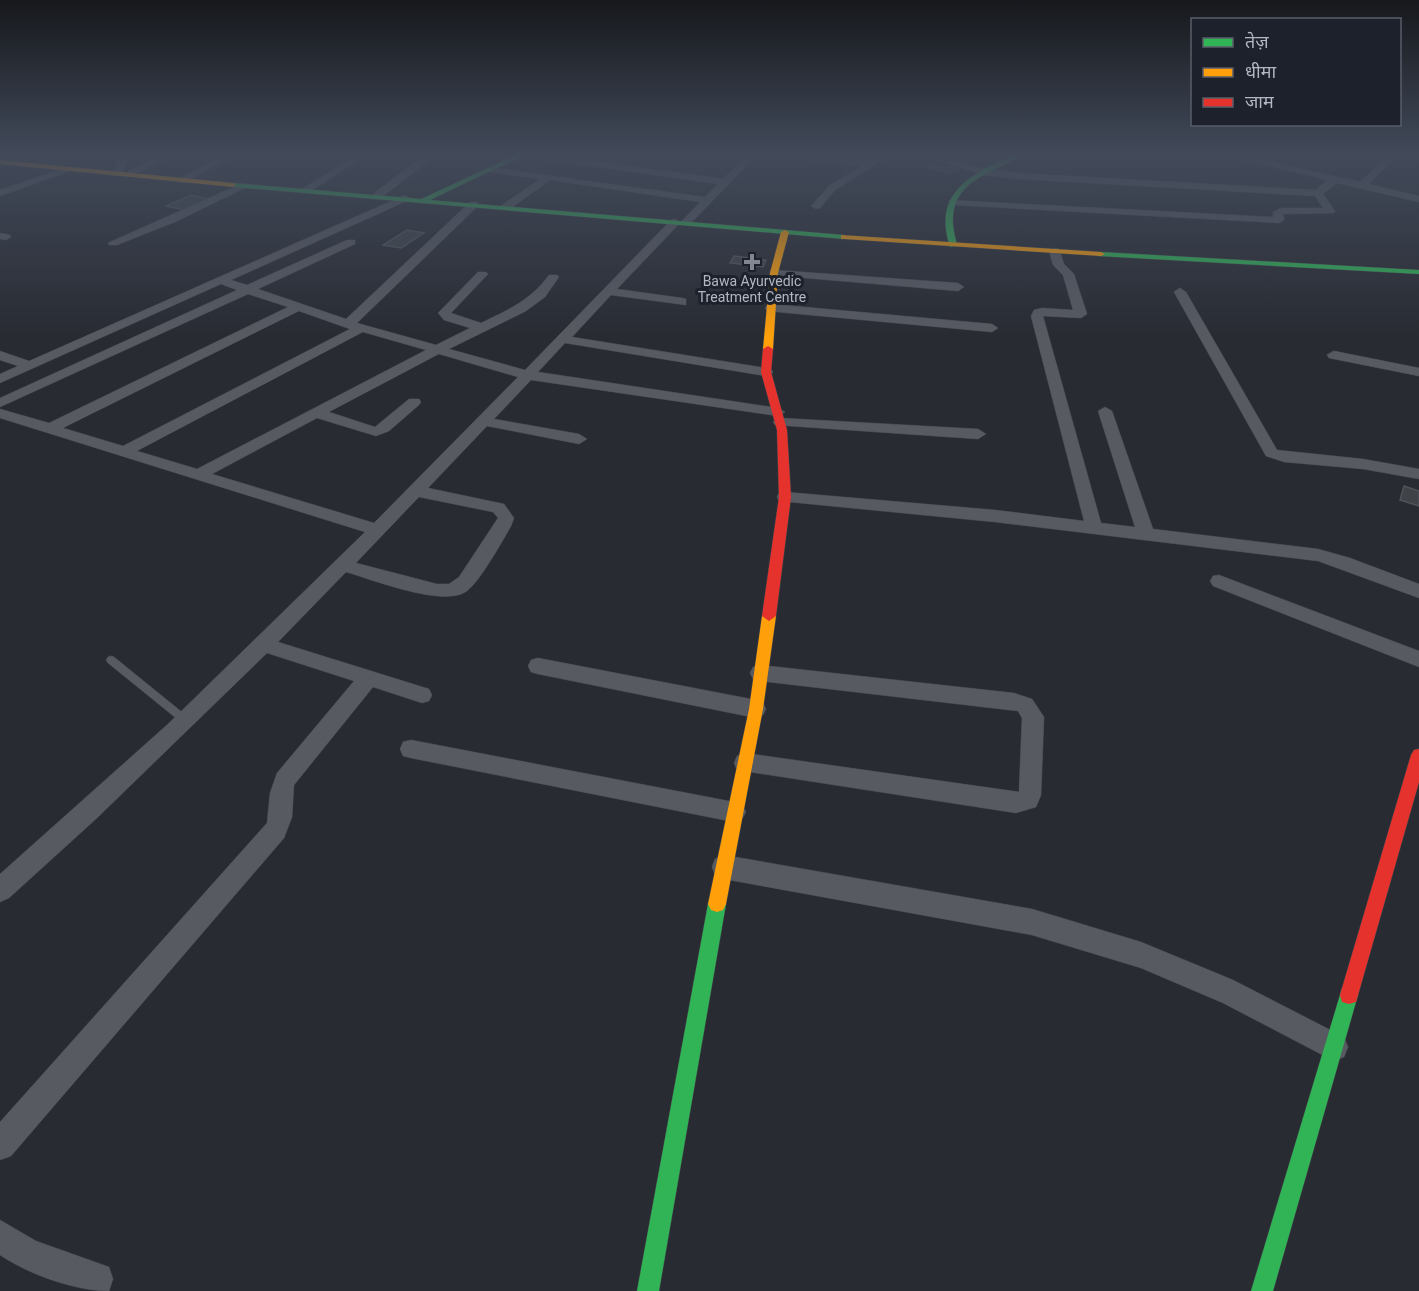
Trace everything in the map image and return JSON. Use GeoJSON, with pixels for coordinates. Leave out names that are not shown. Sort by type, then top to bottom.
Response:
{"type":"FeatureCollection","features":[{"type":"Feature","properties":{"kind":"main road"},"geometry":{"type":"LineString","coordinates":[[602,215],[954,245],[1419,272]]}},
{"type":"Feature","properties":{"kind":"main road"},"geometry":{"type":"LineString","coordinates":[[949,215],[954,245]]}},
{"type":"Feature","properties":{"kind":"main road"},"geometry":{"type":"LineString","coordinates":[[648,1291],[734,812],[756,709],[785,497],[779,417],[766,372],[774,273],[785,232]]}},
{"type":"Feature","properties":{"kind":"main road"},"geometry":{"type":"LineString","coordinates":[[1262,1291],[1419,755]]}},
{"type":"Feature","properties":{"kind":"street"},"geometry":{"type":"LineString","coordinates":[[113,243],[181,215]]}},
{"type":"Feature","properties":{"kind":"street"},"geometry":{"type":"LineString","coordinates":[[0,379],[366,215]]}},
{"type":"Feature","properties":{"kind":"street"},"geometry":{"type":"LineString","coordinates":[[123,452],[355,326],[463,215]]}},
{"type":"Feature","properties":{"kind":"street"},"geometry":{"type":"LineString","coordinates":[[0,890],[87,814],[185,720],[417,491],[608,291],[689,215]]}},
{"type":"Feature","properties":{"kind":"street"},"geometry":{"type":"LineString","coordinates":[[1191,215],[1279,220],[1277,215]]}},
{"type":"Feature","properties":{"kind":"street"},"geometry":{"type":"LineString","coordinates":[[0,403],[351,242]]}},
{"type":"Feature","properties":{"kind":"street"},"geometry":{"type":"LineString","coordinates":[[1055,251],[1059,265],[1068,274],[1081,314],[1038,312],[1037,316],[1094,528]]}},
{"type":"Feature","properties":{"kind":"street"},"geometry":{"type":"LineString","coordinates":[[774,273],[958,287]]}},
{"type":"Feature","properties":{"kind":"street"},"geometry":{"type":"LineString","coordinates":[[482,274],[444,313],[482,328]]}},
{"type":"Feature","properties":{"kind":"street"},"geometry":{"type":"LineString","coordinates":[[197,475],[533,302],[553,277]]}},
{"type":"Feature","properties":{"kind":"street"},"geometry":{"type":"LineString","coordinates":[[220,280],[296,308],[527,375],[779,417],[978,434]]}},
{"type":"Feature","properties":{"kind":"street"},"geometry":{"type":"LineString","coordinates":[[608,291],[682,302]]}},
{"type":"Feature","properties":{"kind":"street"},"geometry":{"type":"LineString","coordinates":[[1180,292],[1271,453],[1278,456],[1363,464],[1419,474]]}},
{"type":"Feature","properties":{"kind":"street"},"geometry":{"type":"LineString","coordinates":[[49,429],[296,308]]}},
{"type":"Feature","properties":{"kind":"street"},"geometry":{"type":"LineString","coordinates":[[771,308],[992,328]]}},
{"type":"Feature","properties":{"kind":"street"},"geometry":{"type":"LineString","coordinates":[[562,339],[766,372]]}},
{"type":"Feature","properties":{"kind":"street"},"geometry":{"type":"LineString","coordinates":[[0,355],[28,365]]}},
{"type":"Feature","properties":{"kind":"street"},"geometry":{"type":"LineString","coordinates":[[1334,356],[1419,372]]}},
{"type":"Feature","properties":{"kind":"street"},"geometry":{"type":"LineString","coordinates":[[317,413],[375,432],[384,428],[414,402]]}},
{"type":"Feature","properties":{"kind":"street"},"geometry":{"type":"LineString","coordinates":[[1106,411],[1146,535]]}},
{"type":"Feature","properties":{"kind":"street"},"geometry":{"type":"LineString","coordinates":[[0,413],[376,530]]}},
{"type":"Feature","properties":{"kind":"street"},"geometry":{"type":"LineString","coordinates":[[483,421],[579,439]]}},
{"type":"Feature","properties":{"kind":"street"},"geometry":{"type":"LineString","coordinates":[[342,565],[437,591],[450,592],[465,582],[503,526],[506,518],[504,513],[498,508],[417,491]]}},
{"type":"Feature","properties":{"kind":"street"},"geometry":{"type":"LineString","coordinates":[[785,497],[995,516],[1318,555],[1344,562],[1419,591]]}},
{"type":"Feature","properties":{"kind":"street"},"geometry":{"type":"LineString","coordinates":[[1219,581],[1419,659]]}},
{"type":"Feature","properties":{"kind":"street"},"geometry":{"type":"LineString","coordinates":[[262,644],[422,695]]}},
{"type":"Feature","properties":{"kind":"street"},"geometry":{"type":"LineString","coordinates":[[538,666],[756,709]]}},
{"type":"Feature","properties":{"kind":"street"},"geometry":{"type":"LineString","coordinates":[[745,763],[1016,803],[1024,803],[1030,795],[1032,717],[1025,705],[1014,701],[760,673]]}},
{"type":"Feature","properties":{"kind":"street"},"geometry":{"type":"LineString","coordinates":[[0,1145],[276,830],[283,812],[280,791],[285,780],[369,678]]}},
{"type":"Feature","properties":{"kind":"street"},"geometry":{"type":"LineString","coordinates":[[411,749],[734,812]]}},
{"type":"Feature","properties":{"kind":"street"},"geometry":{"type":"LineString","coordinates":[[724,867],[1032,922],[1141,955],[1233,993],[1334,1047]]}},
{"type":"Feature","properties":{"kind":"street"},"geometry":{"type":"LineString","coordinates":[[0,1236],[27,1254],[96,1279]]}},
{"type":"Feature","properties":{"kind":"lane"},"geometry":{"type":"LineString","coordinates":[[111,660],[185,720]]}},
{"type":"Feature","properties":{"kind":"building"},"geometry":{"type":"Polygon","coordinates":[[[407,230],[424,233],[401,248],[383,245],[407,230]]]}},
{"type":"Feature","properties":{"kind":"building"},"geometry":{"type":"Polygon","coordinates":[[[734,256],[766,260],[763,267],[730,263],[734,256]]]}},
{"type":"Feature","properties":{"kind":"building"},"geometry":{"type":"Polygon","coordinates":[[[1404,486],[1419,491],[1419,506],[1400,500],[1404,486]]]}},
{"type":"Feature","properties":{"kind":"traffic: fast"},"geometry":{"type":"LineString","coordinates":[[588,215],[844,237]]}},
{"type":"Feature","properties":{"kind":"traffic: fast"},"geometry":{"type":"LineString","coordinates":[[949,215],[953,245]]}},
{"type":"Feature","properties":{"kind":"traffic: fast"},"geometry":{"type":"LineString","coordinates":[[1101,254],[1419,272]]}},
{"type":"Feature","properties":{"kind":"traffic: fast"},"geometry":{"type":"LineString","coordinates":[[648,1291],[717,904]]}},
{"type":"Feature","properties":{"kind":"traffic: fast"},"geometry":{"type":"LineString","coordinates":[[1262,1291],[1349,995]]}},
{"type":"Feature","properties":{"kind":"traffic: slow"},"geometry":{"type":"LineString","coordinates":[[768,349],[774,273],[785,232]]}},
{"type":"Feature","properties":{"kind":"traffic: slow"},"geometry":{"type":"LineString","coordinates":[[844,237],[1101,254]]}},
{"type":"Feature","properties":{"kind":"traffic: slow"},"geometry":{"type":"LineString","coordinates":[[717,904],[756,709],[769,616]]}},
{"type":"Feature","properties":{"kind":"traffic: jam"},"geometry":{"type":"LineString","coordinates":[[768,349],[766,372],[782,430],[785,497],[769,616]]}},
{"type":"Feature","properties":{"kind":"traffic: jam"},"geometry":{"type":"LineString","coordinates":[[1349,995],[1419,755]]}},
{"type":"Feature","properties":{"kind":"place","name":"Bawa Ayurvedic Treatment Centre"},"geometry":{"type":"Point","coordinates":[752,262]}}]}
